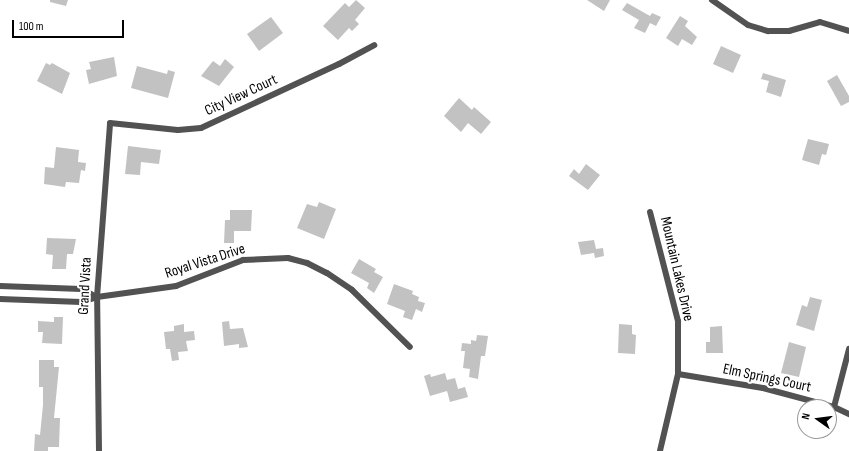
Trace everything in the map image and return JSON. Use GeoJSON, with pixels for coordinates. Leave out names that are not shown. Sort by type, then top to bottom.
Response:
{"type":"FeatureCollection","features":[{"type":"Feature","properties":{"kind":"street"},"geometry":{"type":"LineString","coordinates":[[712,0],[748,25],[768,31],[789,31],[820,22],[849,31]]}},
{"type":"Feature","properties":{"kind":"street","name":"City View Court"},"geometry":{"type":"LineString","coordinates":[[110,123],[178,130],[201,128],[339,64],[374,45]]}},
{"type":"Feature","properties":{"kind":"street","name":"Grand Vista"},"geometry":{"type":"LineString","coordinates":[[99,451],[97,297],[110,123]]}},
{"type":"Feature","properties":{"kind":"street","name":"Mountain Lakes Drive"},"geometry":{"type":"LineString","coordinates":[[650,212],[678,321],[678,374],[660,451]]}},
{"type":"Feature","properties":{"kind":"street","name":"Royal Vista Drive"},"geometry":{"type":"LineString","coordinates":[[0,299],[82,302],[97,297],[176,286],[243,260],[288,258],[307,263],[327,273],[352,290],[410,347]]}},
{"type":"Feature","properties":{"kind":"street"},"geometry":{"type":"LineString","coordinates":[[0,286],[81,289],[97,297]]}},
{"type":"Feature","properties":{"kind":"street"},"geometry":{"type":"LineString","coordinates":[[39,288],[39,300]]}},
{"type":"Feature","properties":{"kind":"street"},"geometry":{"type":"LineString","coordinates":[[836,399],[849,349]]}},
{"type":"Feature","properties":{"kind":"street","name":"Elm Springs Court"},"geometry":{"type":"LineString","coordinates":[[678,374],[763,388],[804,399]]}},
{"type":"Feature","properties":{"kind":"street","name":"Elm Springs Court"},"geometry":{"type":"LineString","coordinates":[[837,408],[849,414]]}},
{"type":"Feature","properties":{"kind":"building"},"geometry":{"type":"Polygon","coordinates":[[[50,0],[68,0],[66,6],[50,2],[50,0]]]}},
{"type":"Feature","properties":{"kind":"building"},"geometry":{"type":"Polygon","coordinates":[[[356,0],[365,8],[355,20],[359,24],[352,31],[349,28],[338,40],[323,26],[345,3],[349,7],[356,0]]]}},
{"type":"Feature","properties":{"kind":"building"},"geometry":{"type":"Polygon","coordinates":[[[587,0],[610,0],[604,11],[587,0]]]}},
{"type":"Feature","properties":{"kind":"building"},"geometry":{"type":"Polygon","coordinates":[[[627,3],[650,16],[652,13],[661,17],[656,26],[650,23],[645,33],[634,28],[639,20],[622,10],[627,3]]]}},
{"type":"Feature","properties":{"kind":"building"},"geometry":{"type":"Polygon","coordinates":[[[680,16],[688,21],[685,26],[697,37],[692,45],[682,39],[678,46],[666,38],[680,16]]]}},
{"type":"Feature","properties":{"kind":"building"},"geometry":{"type":"Polygon","coordinates":[[[271,17],[283,33],[259,51],[247,34],[271,17]]]}},
{"type":"Feature","properties":{"kind":"building"},"geometry":{"type":"Polygon","coordinates":[[[721,46],[741,55],[733,73],[713,64],[721,46]]]}},
{"type":"Feature","properties":{"kind":"building"},"geometry":{"type":"Polygon","coordinates":[[[114,57],[117,76],[89,84],[86,70],[91,69],[89,62],[114,57]]]}},
{"type":"Feature","properties":{"kind":"building"},"geometry":{"type":"Polygon","coordinates":[[[225,59],[234,67],[219,86],[201,76],[213,61],[220,66],[225,59]]]}},
{"type":"Feature","properties":{"kind":"building"},"geometry":{"type":"Polygon","coordinates":[[[46,63],[50,65],[52,63],[70,73],[62,94],[37,81],[46,63]]]}},
{"type":"Feature","properties":{"kind":"building"},"geometry":{"type":"Polygon","coordinates":[[[137,66],[167,74],[168,70],[175,72],[168,98],[131,88],[137,66]]]}},
{"type":"Feature","properties":{"kind":"building"},"geometry":{"type":"Polygon","coordinates":[[[763,73],[786,80],[781,97],[766,92],[769,81],[761,79],[763,73]]]}},
{"type":"Feature","properties":{"kind":"building"},"geometry":{"type":"Polygon","coordinates":[[[837,75],[849,96],[849,102],[841,106],[827,81],[837,75]]]}},
{"type":"Feature","properties":{"kind":"building"},"geometry":{"type":"Polygon","coordinates":[[[459,98],[472,110],[474,107],[491,122],[481,134],[468,123],[461,132],[444,116],[459,98]]]}},
{"type":"Feature","properties":{"kind":"building"},"geometry":{"type":"Polygon","coordinates":[[[808,139],[829,144],[826,155],[822,154],[819,165],[802,160],[808,139]]]}},
{"type":"Feature","properties":{"kind":"building"},"geometry":{"type":"Polygon","coordinates":[[[128,146],[161,150],[159,164],[141,162],[140,175],[125,174],[128,146]]]}},
{"type":"Feature","properties":{"kind":"building"},"geometry":{"type":"Polygon","coordinates":[[[56,147],[79,150],[78,162],[86,163],[85,171],[81,170],[79,183],[66,182],[65,187],[44,184],[45,167],[54,168],[56,147]]]}},
{"type":"Feature","properties":{"kind":"building"},"geometry":{"type":"Polygon","coordinates":[[[586,164],[600,175],[588,190],[569,176],[574,169],[579,174],[586,164]]]}},
{"type":"Feature","properties":{"kind":"building"},"geometry":{"type":"Polygon","coordinates":[[[319,202],[336,209],[324,239],[297,228],[307,204],[317,207],[319,202]]]}},
{"type":"Feature","properties":{"kind":"building"},"geometry":{"type":"Polygon","coordinates":[[[230,210],[252,210],[251,231],[234,231],[234,243],[224,243],[225,220],[230,220],[230,210]]]}},
{"type":"Feature","properties":{"kind":"building"},"geometry":{"type":"Polygon","coordinates":[[[47,238],[76,239],[73,254],[67,254],[66,269],[52,269],[53,255],[46,254],[47,238]]]}},
{"type":"Feature","properties":{"kind":"building"},"geometry":{"type":"Polygon","coordinates":[[[594,240],[596,249],[603,248],[604,256],[595,258],[594,253],[581,255],[578,242],[594,240]]]}},
{"type":"Feature","properties":{"kind":"building"},"geometry":{"type":"Polygon","coordinates":[[[359,259],[376,269],[374,272],[383,277],[374,293],[367,288],[369,283],[351,273],[359,259]]]}},
{"type":"Feature","properties":{"kind":"building"},"geometry":{"type":"Polygon","coordinates":[[[394,284],[413,291],[412,294],[419,297],[418,301],[425,303],[422,312],[416,309],[412,320],[403,317],[405,311],[387,304],[394,284]]]}},
{"type":"Feature","properties":{"kind":"building"},"geometry":{"type":"Polygon","coordinates":[[[810,297],[822,300],[814,331],[796,325],[802,305],[807,307],[810,297]]]}},
{"type":"Feature","properties":{"kind":"building"},"geometry":{"type":"Polygon","coordinates":[[[54,317],[63,317],[62,344],[42,343],[43,332],[38,332],[38,321],[54,322],[54,317]]]}},
{"type":"Feature","properties":{"kind":"building"},"geometry":{"type":"Polygon","coordinates":[[[229,321],[230,329],[243,328],[248,347],[239,348],[239,344],[224,346],[222,322],[229,321]]]}},
{"type":"Feature","properties":{"kind":"building"},"geometry":{"type":"Polygon","coordinates":[[[184,324],[184,332],[194,331],[195,340],[186,341],[188,351],[178,352],[179,360],[172,361],[170,349],[166,349],[164,332],[174,331],[174,326],[184,324]]]}},
{"type":"Feature","properties":{"kind":"building"},"geometry":{"type":"Polygon","coordinates":[[[619,324],[632,325],[632,334],[636,335],[635,354],[618,353],[619,324]]]}},
{"type":"Feature","properties":{"kind":"building"},"geometry":{"type":"Polygon","coordinates":[[[722,326],[723,353],[706,353],[706,342],[710,342],[710,327],[722,326]]]}},
{"type":"Feature","properties":{"kind":"building"},"geometry":{"type":"Polygon","coordinates":[[[477,335],[488,336],[485,356],[481,356],[478,379],[469,377],[470,369],[463,368],[465,351],[461,351],[462,343],[471,344],[471,340],[476,341],[477,335]]]}},
{"type":"Feature","properties":{"kind":"building"},"geometry":{"type":"Polygon","coordinates":[[[789,342],[806,347],[799,377],[781,373],[789,342]]]}},
{"type":"Feature","properties":{"kind":"building"},"geometry":{"type":"Polygon","coordinates":[[[39,360],[54,360],[54,367],[59,367],[54,418],[60,418],[59,447],[48,447],[48,451],[34,451],[35,434],[40,435],[43,405],[43,387],[39,387],[39,360]]]}},
{"type":"Feature","properties":{"kind":"building"},"geometry":{"type":"Polygon","coordinates":[[[445,373],[447,380],[455,378],[458,389],[465,387],[468,397],[450,402],[447,391],[430,396],[424,376],[430,374],[431,377],[445,373]]]}}]}
